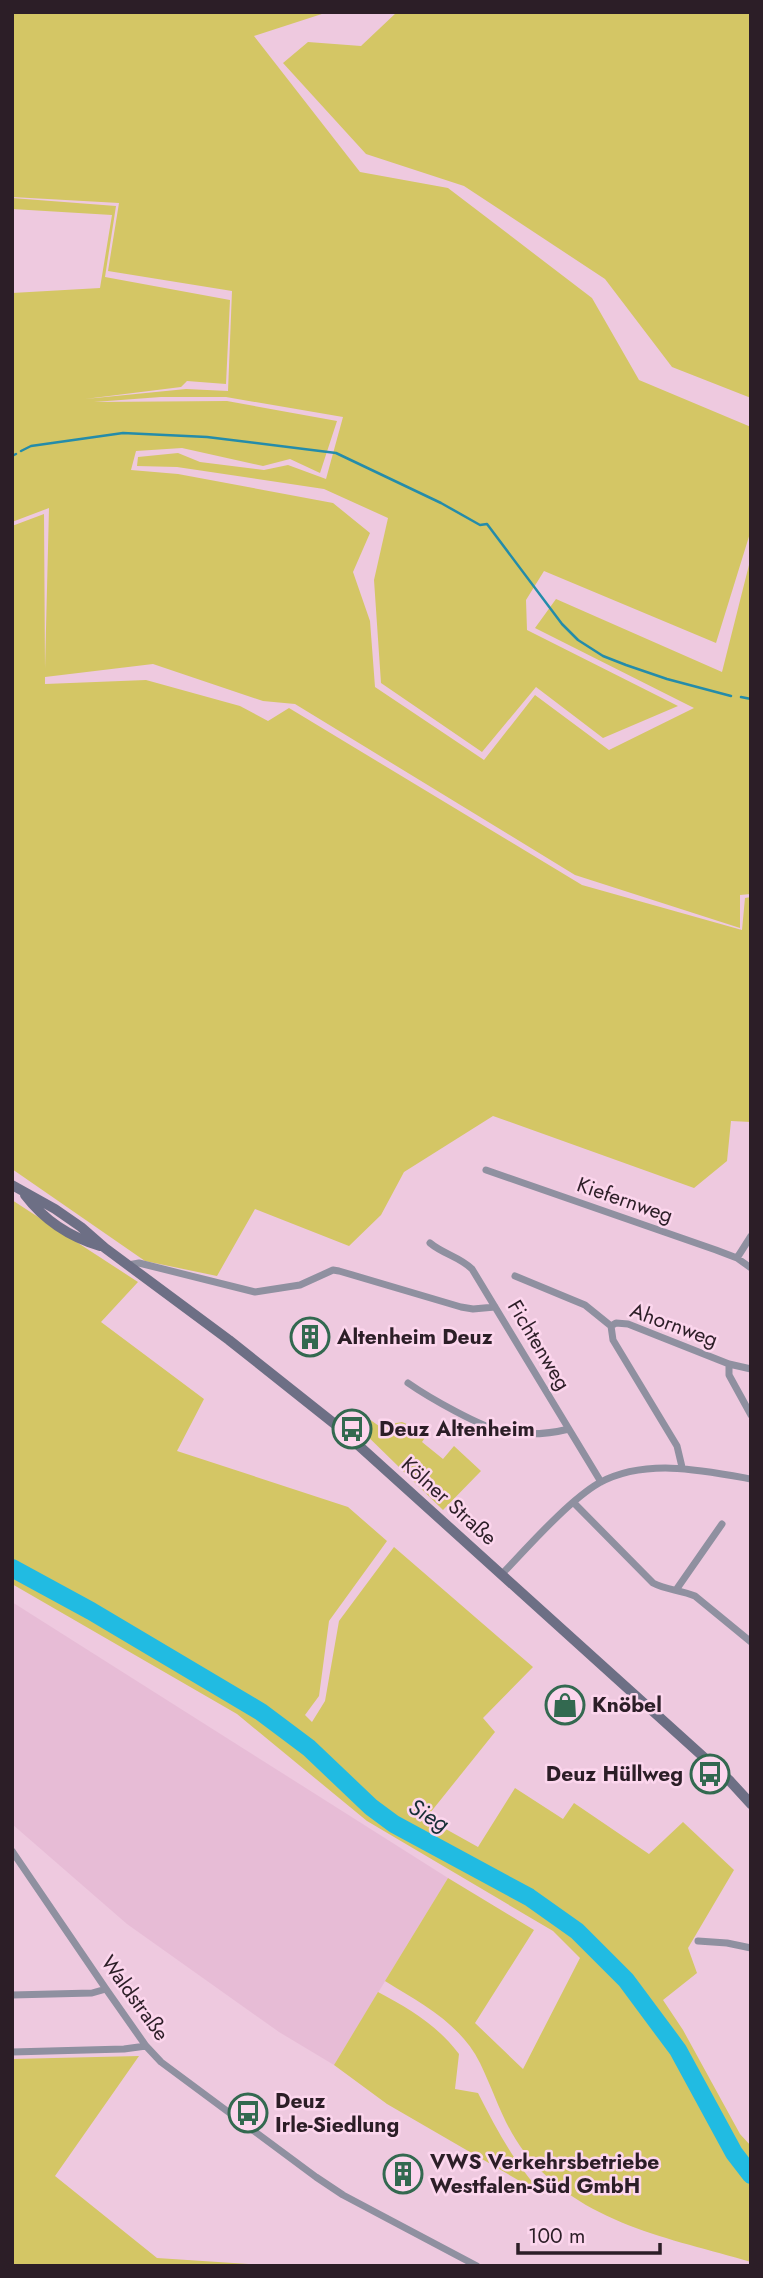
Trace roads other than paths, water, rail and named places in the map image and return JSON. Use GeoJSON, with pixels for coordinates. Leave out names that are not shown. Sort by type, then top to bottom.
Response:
{"type":"FeatureCollection","features":[{"type":"Feature","properties":{"kind":"main road","name":"Kölner Straße"},"geometry":{"type":"LineString","coordinates":[[12,1185],[60,1228],[104,1248],[128,1265],[229,1340],[336,1425],[729,1780],[751,1804]]}},
{"type":"Feature","properties":{"kind":"street","name":"Kiefernweg"},"geometry":{"type":"LineString","coordinates":[[486,1170],[737,1258],[751,1268]]}},
{"type":"Feature","properties":{"kind":"street"},"geometry":{"type":"LineString","coordinates":[[737,1258],[751,1236]]}},
{"type":"Feature","properties":{"kind":"street","name":"Fichtenweg"},"geometry":{"type":"LineString","coordinates":[[430,1243],[439,1251],[465,1262],[472,1269],[601,1482]]}},
{"type":"Feature","properties":{"kind":"street"},"geometry":{"type":"LineString","coordinates":[[128,1265],[139,1263],[255,1292],[300,1285],[333,1270],[461,1307],[495,1307]]}},
{"type":"Feature","properties":{"kind":"street","name":"Ahornweg"},"geometry":{"type":"LineString","coordinates":[[515,1276],[585,1305],[611,1326],[616,1323],[628,1324],[729,1364],[751,1369]]}},
{"type":"Feature","properties":{"kind":"street"},"geometry":{"type":"LineString","coordinates":[[611,1326],[613,1340],[677,1446],[682,1467]]}},
{"type":"Feature","properties":{"kind":"street"},"geometry":{"type":"LineString","coordinates":[[729,1364],[729,1375],[751,1415]]}},
{"type":"Feature","properties":{"kind":"street"},"geometry":{"type":"LineString","coordinates":[[408,1383],[447,1406],[498,1430],[534,1433],[569,1429]]}},
{"type":"Feature","properties":{"kind":"street"},"geometry":{"type":"LineString","coordinates":[[501,1574],[574,1503],[601,1482],[640,1471],[682,1467],[751,1479]]}},
{"type":"Feature","properties":{"kind":"street"},"geometry":{"type":"LineString","coordinates":[[574,1503],[653,1583],[661,1588],[695,1596],[751,1642]]}},
{"type":"Feature","properties":{"kind":"street"},"geometry":{"type":"LineString","coordinates":[[676,1590],[722,1524]]}},
{"type":"Feature","properties":{"kind":"street","name":"Waldstraße"},"geometry":{"type":"LineString","coordinates":[[12,1851],[146,2046],[161,2062],[316,2178],[477,2266]]}},
{"type":"Feature","properties":{"kind":"street"},"geometry":{"type":"LineString","coordinates":[[698,1941],[751,1948]]}},
{"type":"Feature","properties":{"kind":"street"},"geometry":{"type":"LineString","coordinates":[[12,1995],[92,1993],[106,1989]]}},
{"type":"Feature","properties":{"kind":"street"},"geometry":{"type":"LineString","coordinates":[[12,2052],[146,2046]]}},
{"type":"Feature","properties":{"kind":"waterway"},"geometry":{"type":"LineString","coordinates":[[21,451],[31,446],[123,433],[207,437],[336,453],[441,503],[480,525],[487,524],[562,624],[578,640],[603,656],[667,679],[731,696]]}},
{"type":"Feature","properties":{"kind":"waterway"},"geometry":{"type":"LineString","coordinates":[[12,456],[16,454]]}},
{"type":"Feature","properties":{"kind":"waterway"},"geometry":{"type":"LineString","coordinates":[[741,697],[751,699]]}},
{"type":"Feature","properties":{"kind":"waterway","name":"Sieg"},"geometry":{"type":"LineString","coordinates":[[12,1568],[91,1611],[261,1712],[309,1748],[371,1807],[394,1824],[529,1897],[577,1931],[626,1980],[678,2050],[734,2153],[751,2175]]}},
{"type":"Feature","properties":{"kind":"place","name":"Altenheim Deuz"},"geometry":{"type":"Point","coordinates":[310,1337]}},
{"type":"Feature","properties":{"kind":"place","name":"Deuz Altenheim"},"geometry":{"type":"Point","coordinates":[352,1429]}},
{"type":"Feature","properties":{"kind":"place","name":"Knöbel"},"geometry":{"type":"Point","coordinates":[565,1705]}},
{"type":"Feature","properties":{"kind":"place","name":"Deuz Hüllweg"},"geometry":{"type":"Point","coordinates":[710,1774]}},
{"type":"Feature","properties":{"kind":"place","name":"Deuz Irle-Siedlung"},"geometry":{"type":"Point","coordinates":[248,2113]}},
{"type":"Feature","properties":{"kind":"place","name":"VWS Verkehrsbetriebe Westfalen-Süd GmbH"},"geometry":{"type":"Point","coordinates":[403,2174]}}]}
